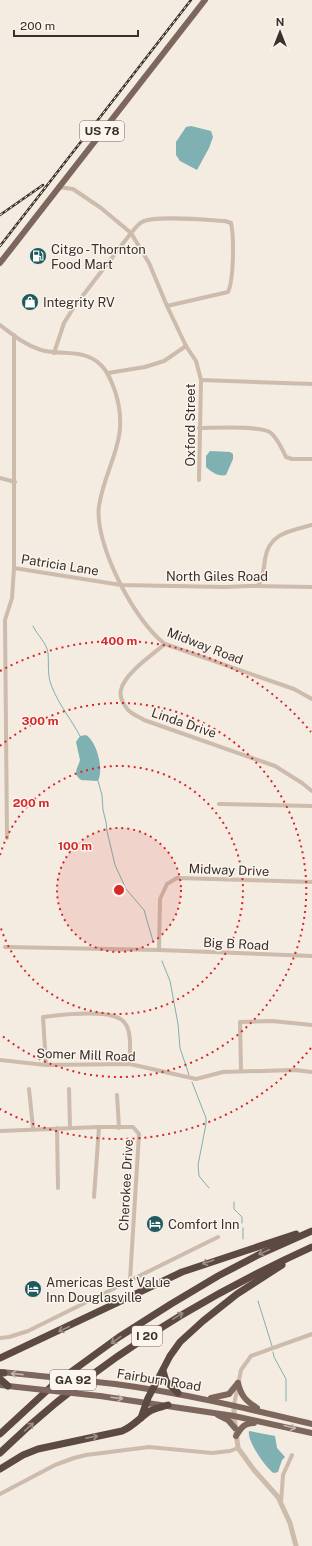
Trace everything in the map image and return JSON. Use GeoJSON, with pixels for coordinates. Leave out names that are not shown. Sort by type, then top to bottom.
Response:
{"type":"FeatureCollection","features":[{"type":"Feature","properties":{"kind":"highway"},"geometry":{"type":"LineString","coordinates":[[0,1358],[182,1272],[276,1240],[312,1230]]}},
{"type":"Feature","properties":{"kind":"highway","name":"I 20"},"geometry":{"type":"LineString","coordinates":[[0,1434],[53,1385],[120,1337],[170,1304],[236,1266],[312,1230]]}},
{"type":"Feature","properties":{"kind":"highway"},"geometry":{"type":"LineString","coordinates":[[141,1418],[146,1402],[170,1356],[180,1342],[203,1321],[251,1284],[312,1248]]}},
{"type":"Feature","properties":{"kind":"highway","name":"I 20"},"geometry":{"type":"LineString","coordinates":[[0,1453],[58,1401],[161,1326],[239,1282],[312,1248]]}},
{"type":"Feature","properties":{"kind":"highway"},"geometry":{"type":"LineString","coordinates":[[0,1362],[8,1355]]}},
{"type":"Feature","properties":{"kind":"highway"},"geometry":{"type":"LineString","coordinates":[[163,1371],[166,1381],[178,1394]]}},
{"type":"Feature","properties":{"kind":"highway"},"geometry":{"type":"LineString","coordinates":[[1,1374],[4,1386]]}},
{"type":"Feature","properties":{"kind":"highway"},"geometry":{"type":"LineString","coordinates":[[0,1468],[23,1455],[38,1449],[122,1431],[134,1425],[153,1410],[168,1405]]}},
{"type":"Feature","properties":{"kind":"main road","name":"US 78"},"geometry":{"type":"LineString","coordinates":[[0,263],[58,187],[206,0]]}},
{"type":"Feature","properties":{"kind":"main road","name":"Fairburn Road"},"geometry":{"type":"LineString","coordinates":[[1,1374],[115,1384],[153,1389],[234,1404],[312,1424]]}},
{"type":"Feature","properties":{"kind":"main road"},"geometry":{"type":"LineString","coordinates":[[208,1399],[229,1394],[238,1383]]}},
{"type":"Feature","properties":{"kind":"main road"},"geometry":{"type":"LineString","coordinates":[[238,1383],[241,1393],[246,1400],[262,1412]]}},
{"type":"Feature","properties":{"kind":"main road","name":"Fairburn Road"},"geometry":{"type":"LineString","coordinates":[[4,1386],[168,1405],[234,1416],[312,1433]]}},
{"type":"Feature","properties":{"kind":"main road"},"geometry":{"type":"LineString","coordinates":[[213,1412],[228,1420],[235,1428]]}},
{"type":"Feature","properties":{"kind":"main road"},"geometry":{"type":"LineString","coordinates":[[236,1436],[245,1424],[267,1423]]}},
{"type":"Feature","properties":{"kind":"street"},"geometry":{"type":"LineString","coordinates":[[58,187],[73,189],[101,208],[131,233]]}},
{"type":"Feature","properties":{"kind":"street"},"geometry":{"type":"LineString","coordinates":[[54,353],[64,323],[74,307],[141,222],[150,219],[225,221],[230,223],[233,230],[232,276],[231,285],[228,292],[167,306]]}},
{"type":"Feature","properties":{"kind":"street","name":"Oxford Street"},"geometry":{"type":"LineString","coordinates":[[131,233],[148,263],[186,346],[196,361],[200,380],[199,480]]}},
{"type":"Feature","properties":{"kind":"street","name":"Midway Road"},"geometry":{"type":"LineString","coordinates":[[0,325],[24,343],[40,350],[54,353],[67,352],[82,354],[93,358],[108,373],[116,396],[120,418],[120,440],[102,492],[99,507],[101,536],[112,568],[121,585],[145,623],[158,639],[165,644],[294,689],[312,699]]}},
{"type":"Feature","properties":{"kind":"street","name":"Patricia Lane"},"geometry":{"type":"LineString","coordinates":[[14,335],[14,568],[121,585]]}},
{"type":"Feature","properties":{"kind":"street"},"geometry":{"type":"LineString","coordinates":[[108,373],[145,367],[164,361],[186,346]]}},
{"type":"Feature","properties":{"kind":"street"},"geometry":{"type":"LineString","coordinates":[[200,380],[312,384]]}},
{"type":"Feature","properties":{"kind":"street"},"geometry":{"type":"LineString","coordinates":[[199,428],[259,429],[270,432],[276,438],[286,457],[292,459],[312,459]]}},
{"type":"Feature","properties":{"kind":"street"},"geometry":{"type":"LineString","coordinates":[[0,478],[15,482]]}},
{"type":"Feature","properties":{"kind":"street"},"geometry":{"type":"LineString","coordinates":[[258,586],[261,581],[266,555],[271,543],[280,534],[312,525]]}},
{"type":"Feature","properties":{"kind":"street"},"geometry":{"type":"LineString","coordinates":[[7,838],[5,620],[12,598],[14,568]]}},
{"type":"Feature","properties":{"kind":"street","name":"North Giles Road"},"geometry":{"type":"LineString","coordinates":[[121,585],[312,587]]}},
{"type":"Feature","properties":{"kind":"street"},"geometry":{"type":"LineString","coordinates":[[0,622],[5,620]]}},
{"type":"Feature","properties":{"kind":"street","name":"Linda Drive"},"geometry":{"type":"LineString","coordinates":[[165,644],[151,655],[124,682],[120,692],[123,702],[129,711],[144,720],[275,766],[312,791]]}},
{"type":"Feature","properties":{"kind":"street"},"geometry":{"type":"LineString","coordinates":[[219,804],[312,806]]}},
{"type":"Feature","properties":{"kind":"street","name":"Midway Drive"},"geometry":{"type":"LineString","coordinates":[[159,950],[160,899],[167,884],[177,878],[312,882]]}},
{"type":"Feature","properties":{"kind":"street","name":"Big B Road"},"geometry":{"type":"LineString","coordinates":[[5,946],[312,956]]}},
{"type":"Feature","properties":{"kind":"street"},"geometry":{"type":"LineString","coordinates":[[46,1065],[43,1017],[72,1013],[115,1015],[124,1022],[129,1031],[130,1064]]}},
{"type":"Feature","properties":{"kind":"street"},"geometry":{"type":"LineString","coordinates":[[241,1071],[240,1022],[272,1021],[312,1025]]}},
{"type":"Feature","properties":{"kind":"street","name":"Somer Mill Road"},"geometry":{"type":"LineString","coordinates":[[0,1060],[46,1065],[130,1064],[196,1079],[223,1072],[295,1070],[312,1072]]}},
{"type":"Feature","properties":{"kind":"street"},"geometry":{"type":"LineString","coordinates":[[69,1089],[70,1127]]}},
{"type":"Feature","properties":{"kind":"street"},"geometry":{"type":"LineString","coordinates":[[28,1090],[33,1128]]}},
{"type":"Feature","properties":{"kind":"street"},"geometry":{"type":"LineString","coordinates":[[117,1095],[119,1128]]}},
{"type":"Feature","properties":{"kind":"street"},"geometry":{"type":"LineString","coordinates":[[94,1197],[98,1126]]}},
{"type":"Feature","properties":{"kind":"street","name":"Cherokee Drive"},"geometry":{"type":"LineString","coordinates":[[0,1131],[33,1128],[98,1126],[119,1128],[134,1127],[139,1134],[130,1280]]}},
{"type":"Feature","properties":{"kind":"street"},"geometry":{"type":"LineString","coordinates":[[57,1128],[58,1188]]}},
{"type":"Feature","properties":{"kind":"street"},"geometry":{"type":"LineString","coordinates":[[0,1338],[9,1337],[28,1331],[218,1237]]}},
{"type":"Feature","properties":{"kind":"street"},"geometry":{"type":"LineString","coordinates":[[296,1546],[290,1523],[281,1502],[238,1448],[234,1404],[243,1365],[251,1356],[312,1334]]}},
{"type":"Feature","properties":{"kind":"street"},"geometry":{"type":"LineString","coordinates":[[0,1494],[55,1465],[86,1455],[149,1447],[212,1453],[230,1451],[238,1448]]}},
{"type":"Feature","properties":{"kind":"street"},"geometry":{"type":"LineString","coordinates":[[281,1502],[283,1475],[292,1455]]}},
{"type":"Feature","properties":{"kind":"water"},"geometry":{"type":"Polygon","coordinates":[[[191,126],[211,131],[213,137],[197,170],[180,161],[176,155],[176,142],[186,127],[191,126]]]}},
{"type":"Feature","properties":{"kind":"water"},"geometry":{"type":"Polygon","coordinates":[[[210,451],[230,452],[233,454],[233,459],[226,475],[215,474],[206,467],[206,456],[210,451]]]}},
{"type":"Feature","properties":{"kind":"water"},"geometry":{"type":"Polygon","coordinates":[[[86,735],[90,738],[96,749],[100,763],[100,776],[98,781],[81,780],[76,773],[80,760],[76,742],[80,736],[86,735]]]}},
{"type":"Feature","properties":{"kind":"water"},"geometry":{"type":"Polygon","coordinates":[[[249,1431],[275,1436],[277,1448],[285,1457],[282,1460],[278,1472],[272,1472],[261,1459],[253,1447],[249,1431]]]}},
{"type":"Feature","properties":{"kind":"waterway"},"geometry":{"type":"LineString","coordinates":[[33,626],[47,649],[50,683],[58,700],[80,736]]}},
{"type":"Feature","properties":{"kind":"waterway"},"geometry":{"type":"LineString","coordinates":[[98,781],[115,865],[126,889],[144,910],[153,941]]}},
{"type":"Feature","properties":{"kind":"waterway"},"geometry":{"type":"LineString","coordinates":[[162,961],[170,981],[178,1024],[180,1048],[189,1075]]}},
{"type":"Feature","properties":{"kind":"waterway"},"geometry":{"type":"LineString","coordinates":[[192,1082],[206,1118],[198,1165],[199,1176],[209,1188]]}},
{"type":"Feature","properties":{"kind":"waterway"},"geometry":{"type":"LineString","coordinates":[[234,1202],[234,1209],[242,1217],[242,1223]]}},
{"type":"Feature","properties":{"kind":"waterway"},"geometry":{"type":"LineString","coordinates":[[243,1228],[243,1239]]}},
{"type":"Feature","properties":{"kind":"waterway"},"geometry":{"type":"LineString","coordinates":[[258,1301],[272,1346]]}},
{"type":"Feature","properties":{"kind":"waterway"},"geometry":{"type":"LineString","coordinates":[[273,1352],[274,1357],[286,1379],[286,1401]]}},
{"type":"Feature","properties":{"kind":"railway"},"geometry":{"type":"LineString","coordinates":[[0,246],[191,0]]}},
{"type":"Feature","properties":{"kind":"railway"},"geometry":{"type":"LineString","coordinates":[[0,215],[43,185]]}},
{"type":"Feature","properties":{"kind":"place","name":"Citgo - Thornton Food Mart"},"geometry":{"type":"Point","coordinates":[38,256]}},
{"type":"Feature","properties":{"kind":"place","name":"Integrity RV"},"geometry":{"type":"Point","coordinates":[30,302]}},
{"type":"Feature","properties":{"kind":"place","name":"Comfort Inn"},"geometry":{"type":"Point","coordinates":[155,1224]}},
{"type":"Feature","properties":{"kind":"place","name":"Americas Best Value Inn Douglasville"},"geometry":{"type":"Point","coordinates":[33,1289]}}]}
